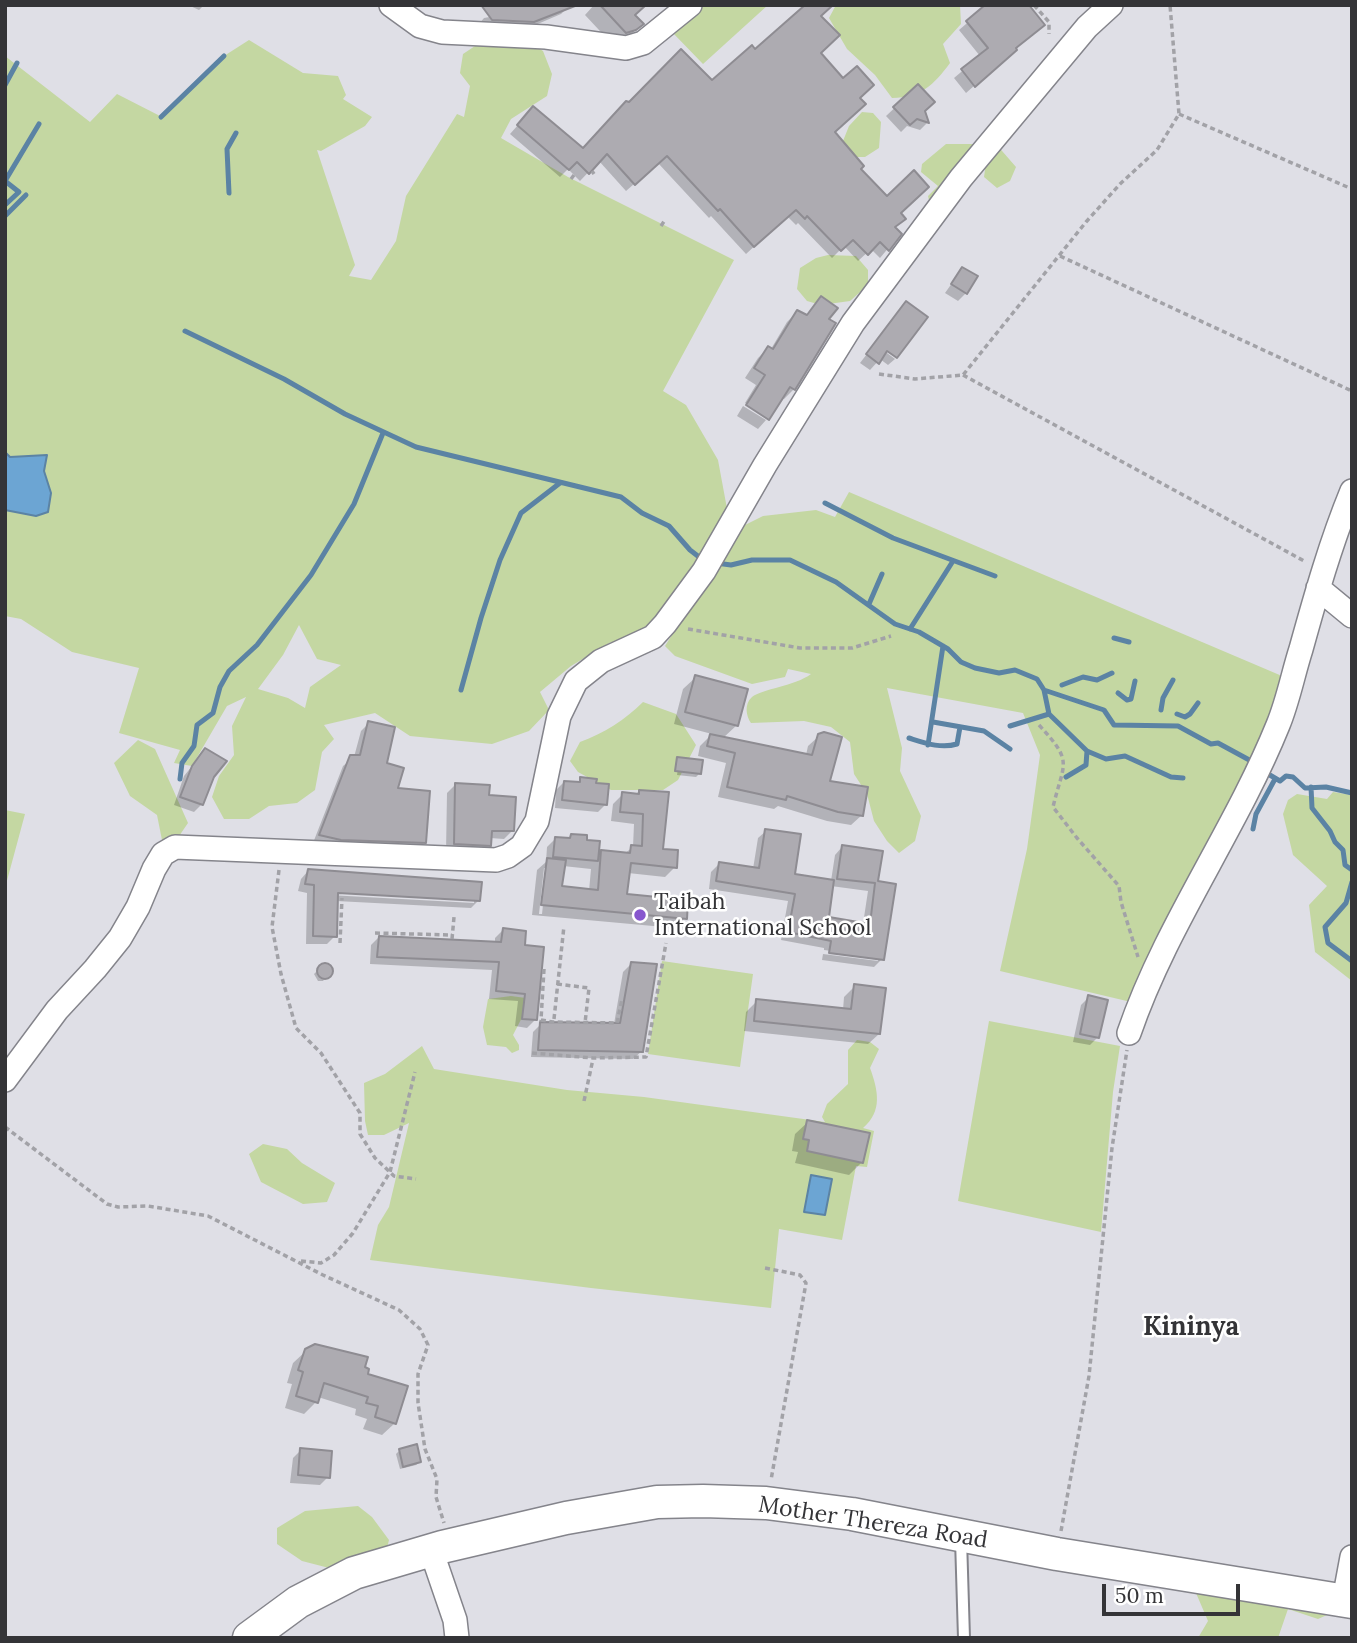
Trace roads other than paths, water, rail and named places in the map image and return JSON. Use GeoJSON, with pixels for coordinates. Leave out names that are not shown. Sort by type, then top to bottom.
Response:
{"type":"FeatureCollection","features":[{"type":"Feature","properties":{"kind":"street"},"geometry":{"type":"LineString","coordinates":[[391,5],[401,15],[420,26],[443,32],[546,37],[626,48],[643,43],[690,5]]}},
{"type":"Feature","properties":{"kind":"street"},"geometry":{"type":"LineString","coordinates":[[5,1080],[57,1010],[120,938],[163,854],[175,847],[496,860],[508,856],[522,846],[537,821],[559,716],[576,681],[601,661],[653,637],[665,624],[704,571],[853,323],[961,178],[1087,27],[1111,5]]}},
{"type":"Feature","properties":{"kind":"street"},"geometry":{"type":"LineString","coordinates":[[1129,1033],[1146,986],[1252,784],[1279,722],[1321,580],[1352,491]]}},
{"type":"Feature","properties":{"kind":"street"},"geometry":{"type":"LineString","coordinates":[[1321,580],[1352,616]]}},
{"type":"Feature","properties":{"kind":"street","name":"Mother Thereza Road"},"geometry":{"type":"LineString","coordinates":[[248,1638],[298,1602],[338,1580],[436,1549],[609,1509],[657,1502],[766,1503],[852,1514],[1057,1554],[1348,1601]]}},
{"type":"Feature","properties":{"kind":"street"},"geometry":{"type":"LineString","coordinates":[[436,1549],[455,1620],[457,1638]]}},
{"type":"Feature","properties":{"kind":"street"},"geometry":{"type":"LineString","coordinates":[[1348,1601],[1352,1557]]}},
{"type":"Feature","properties":{"kind":"lane"},"geometry":{"type":"LineString","coordinates":[[961,1536],[964,1638]]}},
{"type":"Feature","properties":{"kind":"water"},"geometry":{"type":"Polygon","coordinates":[[[5,452],[10,457],[47,455],[44,471],[51,493],[48,512],[36,516],[5,510],[5,452]]]}},
{"type":"Feature","properties":{"kind":"water"},"geometry":{"type":"Polygon","coordinates":[[[811,1175],[832,1179],[825,1215],[804,1212],[811,1175]]]}},
{"type":"Feature","properties":{"kind":"waterway"},"geometry":{"type":"LineString","coordinates":[[161,117],[224,56]]}},
{"type":"Feature","properties":{"kind":"waterway"},"geometry":{"type":"LineString","coordinates":[[5,85],[17,63]]}},
{"type":"Feature","properties":{"kind":"waterway"},"geometry":{"type":"LineString","coordinates":[[5,181],[39,124]]}},
{"type":"Feature","properties":{"kind":"waterway"},"geometry":{"type":"LineString","coordinates":[[229,193],[227,149],[236,133]]}},
{"type":"Feature","properties":{"kind":"waterway"},"geometry":{"type":"LineString","coordinates":[[5,181],[19,192],[5,205]]}},
{"type":"Feature","properties":{"kind":"waterway"},"geometry":{"type":"LineString","coordinates":[[5,216],[26,195]]}},
{"type":"Feature","properties":{"kind":"waterway"},"geometry":{"type":"LineString","coordinates":[[185,331],[284,379],[345,414],[416,447],[621,497],[642,513],[669,526],[690,550],[703,560]]}},
{"type":"Feature","properties":{"kind":"waterway"},"geometry":{"type":"LineString","coordinates":[[180,779],[182,763],[194,746],[197,725],[213,713],[220,687],[229,671],[257,645],[311,575],[354,504],[383,433]]}},
{"type":"Feature","properties":{"kind":"waterway"},"geometry":{"type":"LineString","coordinates":[[461,690],[500,560],[521,513],[560,483]]}},
{"type":"Feature","properties":{"kind":"waterway"},"geometry":{"type":"LineString","coordinates":[[825,503],[893,538],[995,576]]}},
{"type":"Feature","properties":{"kind":"waterway"},"geometry":{"type":"LineString","coordinates":[[716,563],[731,565],[752,560],[790,560],[836,582],[895,624],[919,632],[948,649],[961,662],[999,673],[1015,670],[1037,679],[1044,690],[1104,710],[1114,725],[1178,726],[1253,762]]}},
{"type":"Feature","properties":{"kind":"waterway"},"geometry":{"type":"LineString","coordinates":[[910,629],[953,561]]}},
{"type":"Feature","properties":{"kind":"waterway"},"geometry":{"type":"LineString","coordinates":[[869,604],[882,574]]}},
{"type":"Feature","properties":{"kind":"waterway"},"geometry":{"type":"LineString","coordinates":[[1114,638],[1129,642]]}},
{"type":"Feature","properties":{"kind":"waterway"},"geometry":{"type":"LineString","coordinates":[[928,745],[943,646]]}},
{"type":"Feature","properties":{"kind":"waterway"},"geometry":{"type":"LineString","coordinates":[[1062,685],[1083,677],[1097,680],[1112,673]]}},
{"type":"Feature","properties":{"kind":"waterway"},"geometry":{"type":"LineString","coordinates":[[1161,710],[1163,698],[1173,680]]}},
{"type":"Feature","properties":{"kind":"waterway"},"geometry":{"type":"LineString","coordinates":[[1118,693],[1127,700],[1131,699],[1135,681]]}},
{"type":"Feature","properties":{"kind":"waterway"},"geometry":{"type":"LineString","coordinates":[[1044,690],[1049,714],[1087,751],[1086,765],[1066,777]]}},
{"type":"Feature","properties":{"kind":"waterway"},"geometry":{"type":"LineString","coordinates":[[1177,714],[1185,717],[1198,703]]}},
{"type":"Feature","properties":{"kind":"waterway"},"geometry":{"type":"LineString","coordinates":[[1010,726],[1049,714]]}},
{"type":"Feature","properties":{"kind":"waterway"},"geometry":{"type":"LineString","coordinates":[[933,722],[984,731],[1010,749]]}},
{"type":"Feature","properties":{"kind":"waterway"},"geometry":{"type":"LineString","coordinates":[[909,738],[933,745],[957,744],[960,727]]}},
{"type":"Feature","properties":{"kind":"waterway"},"geometry":{"type":"LineString","coordinates":[[1087,751],[1106,759],[1125,756],[1171,777],[1183,778]]}},
{"type":"Feature","properties":{"kind":"waterway"},"geometry":{"type":"LineString","coordinates":[[1263,771],[1280,781],[1286,776],[1293,777],[1305,788],[1326,787],[1352,793]]}},
{"type":"Feature","properties":{"kind":"waterway"},"geometry":{"type":"LineString","coordinates":[[1253,829],[1256,814],[1275,779]]}},
{"type":"Feature","properties":{"kind":"waterway"},"geometry":{"type":"LineString","coordinates":[[1311,787],[1312,808],[1343,850],[1345,865],[1352,870]]}},
{"type":"Feature","properties":{"kind":"waterway"},"geometry":{"type":"LineString","coordinates":[[1352,882],[1346,903],[1325,927],[1328,943],[1352,961]]}},
{"type":"Feature","properties":{"kind":"place","name":"Taibah International School"},"geometry":{"type":"Point","coordinates":[640,915]}},
{"type":"Feature","properties":{"kind":"district","name":"Kininya"},"geometry":{"type":"Point","coordinates":[1191,1328]}}]}
